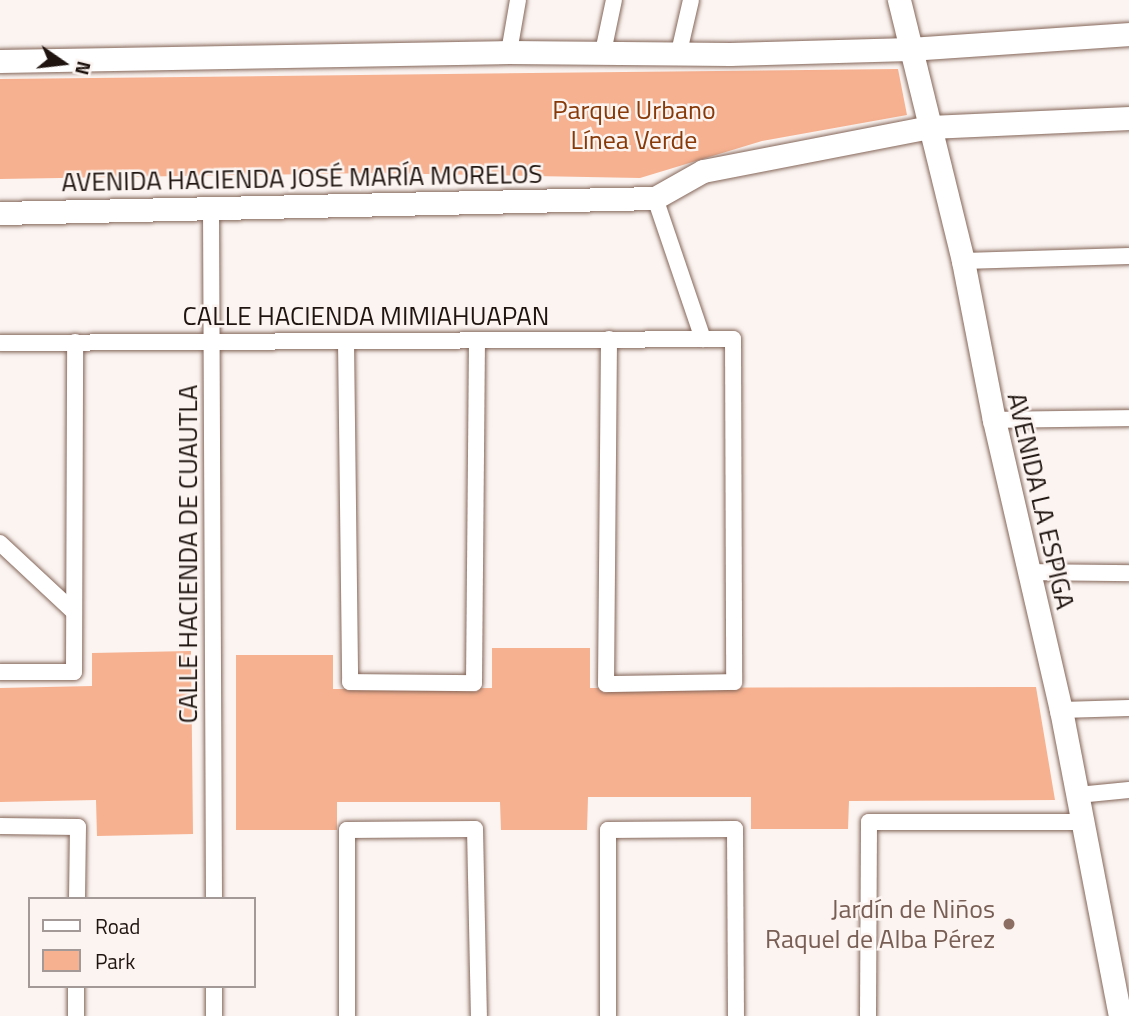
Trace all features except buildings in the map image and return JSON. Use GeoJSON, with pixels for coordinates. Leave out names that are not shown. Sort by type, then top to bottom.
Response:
{"type":"FeatureCollection","features":[{"type":"Feature","properties":{"kind":"main road","name":"AVENIDA LA ESPIGA"},"geometry":{"type":"LineString","coordinates":[[899,0],[963,261],[994,419],[1060,710],[1083,822],[1116,1014]]}},
{"type":"Feature","properties":{"kind":"main road"},"geometry":{"type":"LineString","coordinates":[[0,61],[509,52],[910,49],[1129,34]]}},
{"type":"Feature","properties":{"kind":"main road","name":"AVENIDA HACIENDA JOSÉ MARÍA MORELOS"},"geometry":{"type":"LineString","coordinates":[[0,213],[656,198],[703,171],[930,127],[1129,118]]}},
{"type":"Feature","properties":{"kind":"street"},"geometry":{"type":"LineString","coordinates":[[509,52],[518,0]]}},
{"type":"Feature","properties":{"kind":"street"},"geometry":{"type":"LineString","coordinates":[[603,52],[614,0]]}},
{"type":"Feature","properties":{"kind":"street"},"geometry":{"type":"LineString","coordinates":[[679,52],[691,0]]}},
{"type":"Feature","properties":{"kind":"street"},"geometry":{"type":"LineString","coordinates":[[656,198],[703,339]]}},
{"type":"Feature","properties":{"kind":"street","name":"CALLE HACIENDA DE CUAUTLA"},"geometry":{"type":"LineString","coordinates":[[211,209],[214,897]]}},
{"type":"Feature","properties":{"kind":"street"},"geometry":{"type":"LineString","coordinates":[[963,261],[1129,256]]}},
{"type":"Feature","properties":{"kind":"street","name":"CALLE HACIENDA MIMIAHUAPAN"},"geometry":{"type":"LineString","coordinates":[[0,343],[212,341],[346,341],[609,339],[733,339],[734,682],[606,684],[609,339]]}},
{"type":"Feature","properties":{"kind":"street"},"geometry":{"type":"LineString","coordinates":[[346,341],[350,682],[474,683],[477,340]]}},
{"type":"Feature","properties":{"kind":"street"},"geometry":{"type":"LineString","coordinates":[[0,672],[74,672],[75,342]]}},
{"type":"Feature","properties":{"kind":"street"},"geometry":{"type":"LineString","coordinates":[[994,419],[1129,418]]}},
{"type":"Feature","properties":{"kind":"street"},"geometry":{"type":"LineString","coordinates":[[0,543],[74,612]]}},
{"type":"Feature","properties":{"kind":"street"},"geometry":{"type":"LineString","coordinates":[[1028,572],[1129,573]]}},
{"type":"Feature","properties":{"kind":"street"},"geometry":{"type":"LineString","coordinates":[[1060,710],[1129,708]]}},
{"type":"Feature","properties":{"kind":"street"},"geometry":{"type":"LineString","coordinates":[[1078,795],[1129,790]]}},
{"type":"Feature","properties":{"kind":"street"},"geometry":{"type":"LineString","coordinates":[[867,1016],[869,822],[1083,822]]}},
{"type":"Feature","properties":{"kind":"street"},"geometry":{"type":"LineString","coordinates":[[0,827],[78,827],[77,897]]}},
{"type":"Feature","properties":{"kind":"street"},"geometry":{"type":"LineString","coordinates":[[347,1016],[347,830],[475,829],[479,1016]]}},
{"type":"Feature","properties":{"kind":"street"},"geometry":{"type":"LineString","coordinates":[[608,1016],[608,830],[735,829],[736,1016]]}},
{"type":"Feature","properties":{"kind":"street"},"geometry":{"type":"LineString","coordinates":[[76,988],[76,1016]]}},
{"type":"Feature","properties":{"kind":"street"},"geometry":{"type":"LineString","coordinates":[[214,988],[214,1016]]}},
{"type":"Feature","properties":{"kind":"green space","name":"Parque Urbano Línea Verde"},"geometry":{"type":"Polygon","coordinates":[[[898,69],[907,115],[762,141],[640,178],[371,173],[0,179],[0,79],[898,69]]]}},
{"type":"Feature","properties":{"kind":"green space"},"geometry":{"type":"Polygon","coordinates":[[[492,648],[590,648],[590,688],[1036,687],[1055,800],[849,801],[848,829],[751,829],[751,797],[588,797],[587,830],[501,830],[500,802],[337,802],[337,830],[236,830],[236,655],[333,655],[333,689],[492,688],[492,648]]]}},
{"type":"Feature","properties":{"kind":"green space"},"geometry":{"type":"Polygon","coordinates":[[[191,651],[193,834],[97,836],[96,800],[0,802],[0,688],[92,686],[92,653],[191,651]]]}},
{"type":"Feature","properties":{"kind":"place","name":"Jardín de Niños Raquel de Alba Pérez"},"geometry":{"type":"Point","coordinates":[1009,924]}}]}
